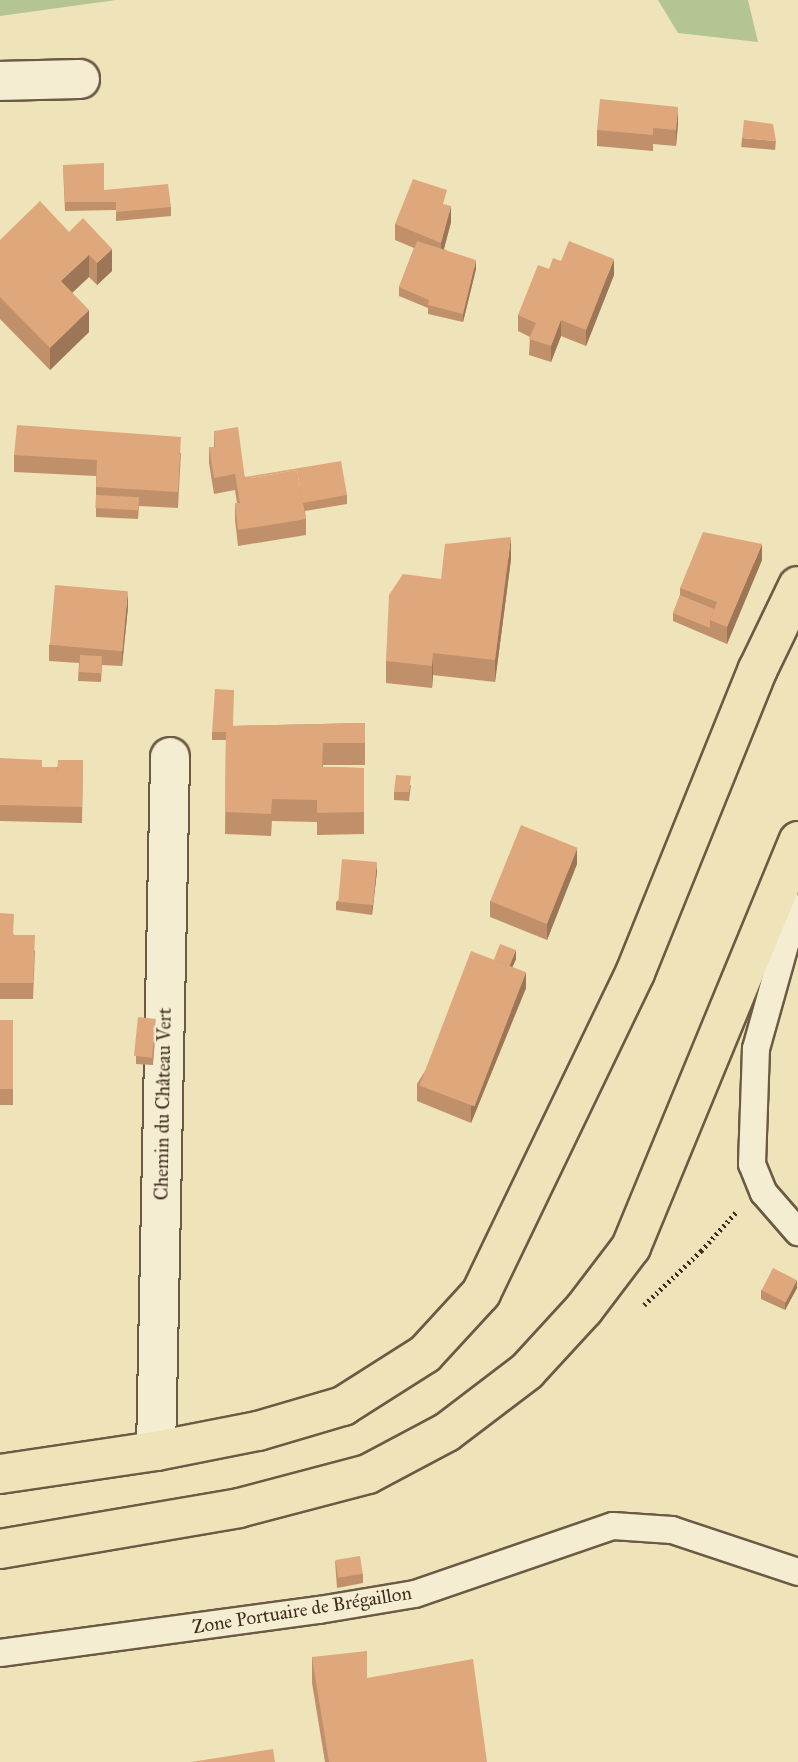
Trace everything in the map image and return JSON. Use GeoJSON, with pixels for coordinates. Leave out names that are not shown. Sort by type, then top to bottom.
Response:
{"type":"FeatureCollection","features":[{"type":"Feature","properties":{"kind":"main road"},"geometry":{"type":"LineString","coordinates":[[0,1474],[156,1451],[258,1431],[343,1406],[425,1354],[481,1293],[635,973],[758,669],[798,586]]}},
{"type":"Feature","properties":{"kind":"main road"},"geometry":{"type":"LineString","coordinates":[[0,1549],[239,1508],[368,1474],[447,1432],[527,1371],[584,1309],[631,1247],[798,841]]}},
{"type":"Feature","properties":{"kind":"street"},"geometry":{"type":"LineString","coordinates":[[0,81],[80,79]]}},
{"type":"Feature","properties":{"kind":"street","name":"Chemin du Château Vert"},"geometry":{"type":"LineString","coordinates":[[156,1451],[170,757]]}},
{"type":"Feature","properties":{"kind":"lane"},"geometry":{"type":"LineString","coordinates":[[782,880],[790,927],[756,1049],[752,1164],[764,1193],[798,1232]]}},
{"type":"Feature","properties":{"kind":"lane","name":"Zone Portuaire de Brégaillon"},"geometry":{"type":"LineString","coordinates":[[0,1653],[319,1610],[415,1594],[613,1526],[672,1530],[798,1572]]}},
{"type":"Feature","properties":{"kind":"green space"},"geometry":{"type":"Polygon","coordinates":[[[0,0],[116,0],[0,16],[0,0]]]}},
{"type":"Feature","properties":{"kind":"green space"},"geometry":{"type":"Polygon","coordinates":[[[658,0],[748,0],[758,42],[678,33],[658,0]]]}},
{"type":"Feature","properties":{"kind":"building"},"geometry":{"type":"Polygon","coordinates":[[[600,99],[678,107],[676,130],[653,128],[653,135],[597,130],[600,99]]]}},
{"type":"Feature","properties":{"kind":"building"},"geometry":{"type":"Polygon","coordinates":[[[744,120],[773,124],[776,141],[742,138],[744,120]]]}},
{"type":"Feature","properties":{"kind":"building"},"geometry":{"type":"Polygon","coordinates":[[[104,163],[104,190],[168,184],[171,207],[116,212],[116,202],[65,202],[63,165],[104,163]]]}},
{"type":"Feature","properties":{"kind":"building"},"geometry":{"type":"Polygon","coordinates":[[[413,179],[447,190],[443,204],[451,206],[441,243],[395,224],[413,179]]]}},
{"type":"Feature","properties":{"kind":"building"},"geometry":{"type":"Polygon","coordinates":[[[40,201],[69,232],[83,218],[112,249],[97,263],[89,255],[61,281],[89,310],[50,348],[0,297],[0,240],[40,201]]]}},
{"type":"Feature","properties":{"kind":"building"},"geometry":{"type":"Polygon","coordinates":[[[417,241],[476,260],[463,314],[428,305],[429,300],[399,287],[417,241]]]}},
{"type":"Feature","properties":{"kind":"building"},"geometry":{"type":"Polygon","coordinates":[[[569,241],[614,259],[586,330],[561,320],[551,346],[529,339],[536,323],[518,315],[538,265],[549,269],[553,258],[561,261],[569,241]]]}},
{"type":"Feature","properties":{"kind":"building"},"geometry":{"type":"Polygon","coordinates":[[[17,425],[181,437],[178,492],[96,487],[97,460],[14,455],[17,425]]]}},
{"type":"Feature","properties":{"kind":"building"},"geometry":{"type":"Polygon","coordinates":[[[238,427],[245,479],[297,470],[306,519],[238,530],[235,503],[240,503],[235,474],[214,478],[209,447],[215,447],[214,431],[238,427]]]}},
{"type":"Feature","properties":{"kind":"building"},"geometry":{"type":"Polygon","coordinates":[[[341,461],[347,495],[303,503],[297,470],[245,479],[245,477],[341,461]]]}},
{"type":"Feature","properties":{"kind":"building"},"geometry":{"type":"Polygon","coordinates":[[[96,495],[139,497],[138,510],[95,508],[96,495]]]}},
{"type":"Feature","properties":{"kind":"building"},"geometry":{"type":"Polygon","coordinates":[[[703,532],[762,544],[727,627],[710,620],[717,602],[680,588],[703,532]]]}},
{"type":"Feature","properties":{"kind":"building"},"geometry":{"type":"Polygon","coordinates":[[[511,537],[495,660],[433,653],[432,666],[386,661],[389,595],[403,574],[441,579],[445,544],[511,537]]]}},
{"type":"Feature","properties":{"kind":"building"},"geometry":{"type":"Polygon","coordinates":[[[55,585],[128,591],[122,651],[50,645],[55,585]]]}},
{"type":"Feature","properties":{"kind":"building"},"geometry":{"type":"Polygon","coordinates":[[[680,595],[714,609],[710,628],[673,613],[680,595]]]}},
{"type":"Feature","properties":{"kind":"building"},"geometry":{"type":"Polygon","coordinates":[[[80,655],[102,656],[101,673],[79,672],[80,655]]]}},
{"type":"Feature","properties":{"kind":"building"},"geometry":{"type":"Polygon","coordinates":[[[215,689],[234,690],[233,726],[226,726],[226,732],[212,732],[215,689]]]}},
{"type":"Feature","properties":{"kind":"building"},"geometry":{"type":"Polygon","coordinates":[[[365,723],[365,743],[323,743],[322,767],[364,768],[364,812],[317,813],[317,800],[272,799],[271,814],[225,812],[226,726],[365,723]]]}},
{"type":"Feature","properties":{"kind":"building"},"geometry":{"type":"Polygon","coordinates":[[[0,758],[42,760],[42,774],[57,774],[58,760],[83,760],[82,807],[0,805],[0,758]]]}},
{"type":"Feature","properties":{"kind":"building"},"geometry":{"type":"Polygon","coordinates":[[[42,767],[57,767],[57,774],[42,774],[42,767]]]}},
{"type":"Feature","properties":{"kind":"building"},"geometry":{"type":"Polygon","coordinates":[[[396,775],[411,776],[409,792],[394,792],[396,775]]]}},
{"type":"Feature","properties":{"kind":"building"},"geometry":{"type":"Polygon","coordinates":[[[521,825],[578,848],[547,924],[490,901],[521,825]]]}},
{"type":"Feature","properties":{"kind":"building"},"geometry":{"type":"Polygon","coordinates":[[[342,859],[377,862],[373,905],[338,902],[342,859]]]}},
{"type":"Feature","properties":{"kind":"building"},"geometry":{"type":"Polygon","coordinates":[[[0,913],[14,914],[13,935],[35,935],[33,983],[0,983],[0,913]]]}},
{"type":"Feature","properties":{"kind":"building"},"geometry":{"type":"Polygon","coordinates":[[[500,944],[516,950],[510,966],[494,960],[500,944]]]}},
{"type":"Feature","properties":{"kind":"building"},"geometry":{"type":"Polygon","coordinates":[[[471,951],[526,972],[474,1107],[419,1085],[471,951]]]}},
{"type":"Feature","properties":{"kind":"building"},"geometry":{"type":"Polygon","coordinates":[[[138,1017],[156,1019],[152,1058],[134,1056],[138,1017]]]}},
{"type":"Feature","properties":{"kind":"building"},"geometry":{"type":"Polygon","coordinates":[[[0,1020],[13,1020],[13,1089],[0,1089],[0,1020]]]}},
{"type":"Feature","properties":{"kind":"building"},"geometry":{"type":"Polygon","coordinates":[[[773,1268],[797,1280],[786,1303],[762,1290],[773,1268]]]}},
{"type":"Feature","properties":{"kind":"building"},"geometry":{"type":"Polygon","coordinates":[[[360,1556],[363,1574],[338,1578],[335,1560],[360,1556]]]}},
{"type":"Feature","properties":{"kind":"building"},"geometry":{"type":"Polygon","coordinates":[[[367,1651],[367,1678],[473,1659],[487,1762],[329,1762],[312,1657],[367,1651]]]}},
{"type":"Feature","properties":{"kind":"building"},"geometry":{"type":"Polygon","coordinates":[[[273,1749],[275,1762],[191,1762],[273,1749]]]}}]}
